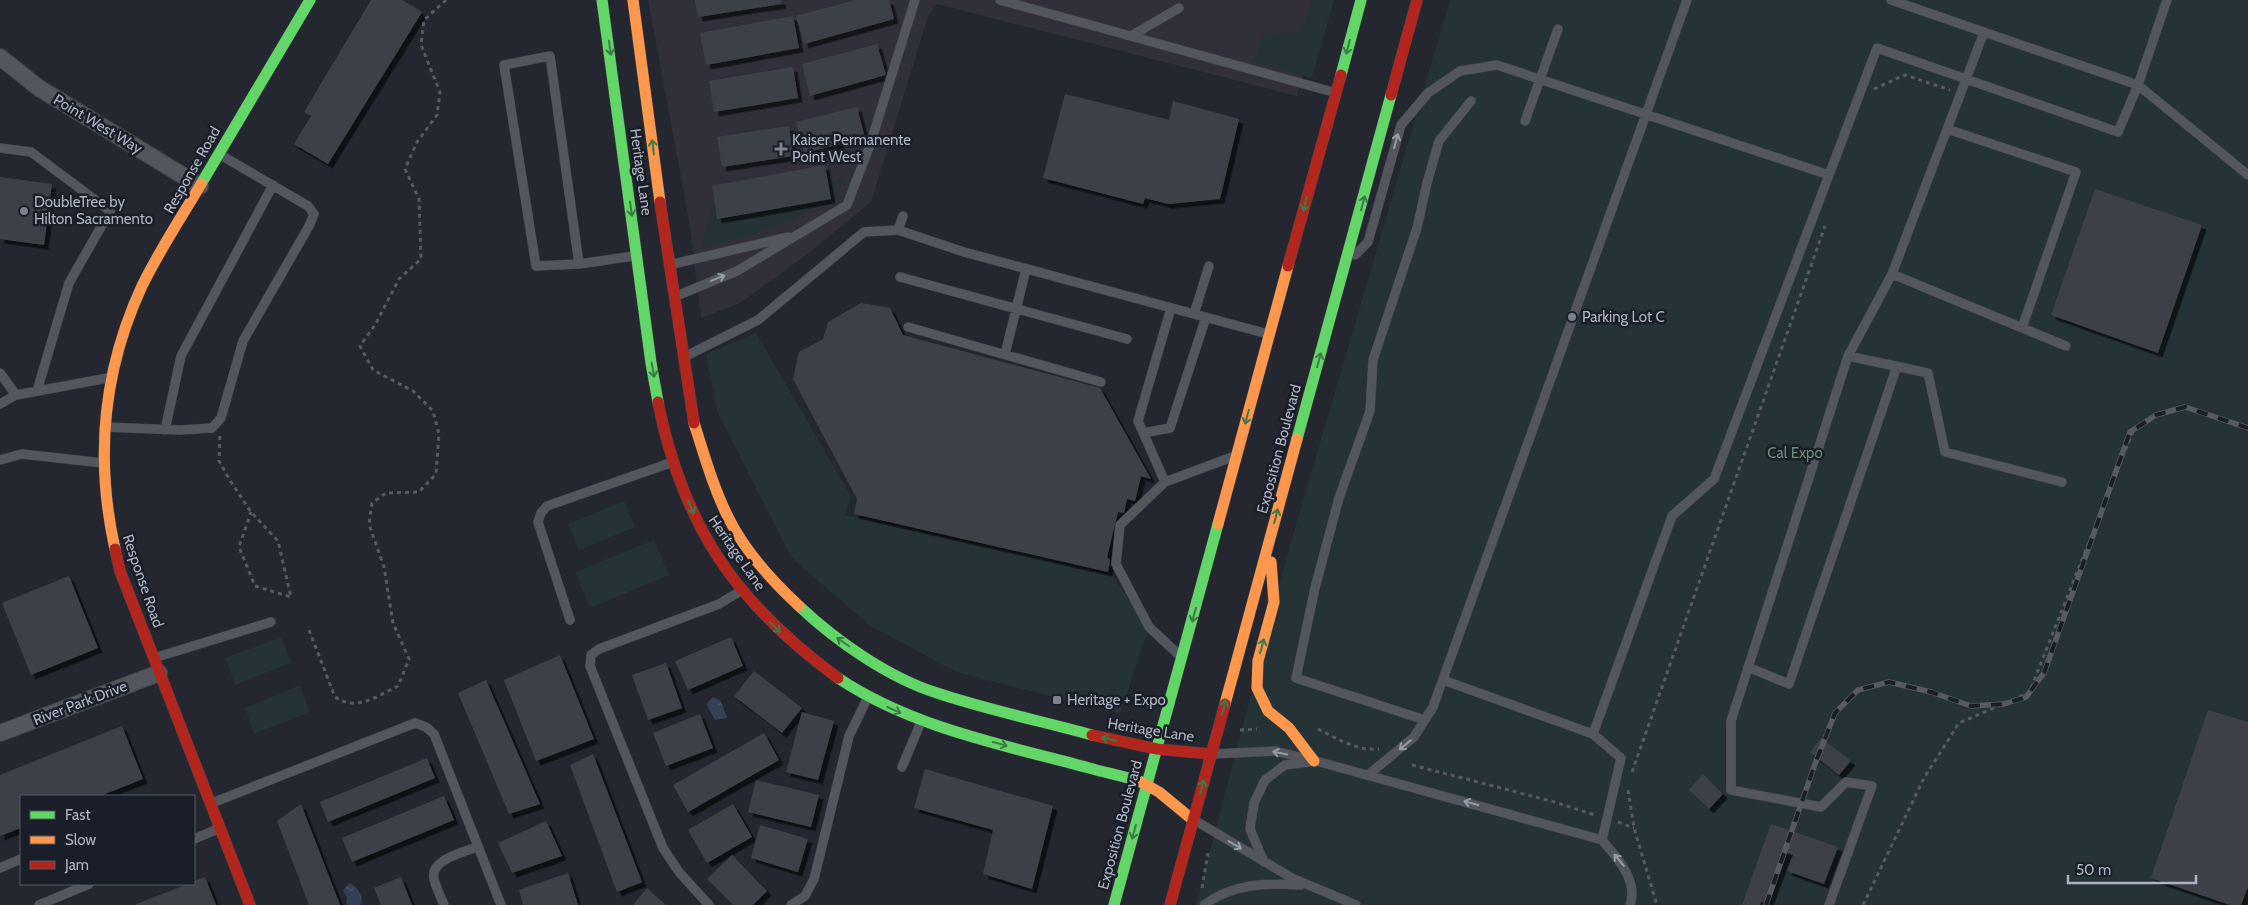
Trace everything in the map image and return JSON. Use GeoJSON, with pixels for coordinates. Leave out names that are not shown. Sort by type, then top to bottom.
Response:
{"type":"FeatureCollection","features":[{"type":"Feature","properties":{"kind":"main road","name":"Response Road"},"geometry":{"type":"LineString","coordinates":[[250,905],[120,571],[110,532],[104,493],[103,427],[111,378],[126,324],[142,287],[300,8],[310,0]]}},
{"type":"Feature","properties":{"kind":"main road","name":"Heritage Lane"},"geometry":{"type":"LineString","coordinates":[[602,0],[651,363],[673,462],[701,531],[743,590],[766,618],[797,648],[868,696],[921,722],[1147,785],[1193,820]]}},
{"type":"Feature","properties":{"kind":"main road","name":"Heritage Lane"},"geometry":{"type":"LineString","coordinates":[[633,0],[681,358],[692,416],[716,490],[729,520],[757,560],[788,596],[817,623],[865,658],[897,676],[936,692],[1109,739],[1157,749],[1211,754]]}},
{"type":"Feature","properties":{"kind":"main road","name":"Exposition Boulevard"},"geometry":{"type":"LineString","coordinates":[[1114,905],[1361,0]]}},
{"type":"Feature","properties":{"kind":"main road","name":"Exposition Boulevard"},"geometry":{"type":"LineString","coordinates":[[1170,905],[1417,0]]}},
{"type":"Feature","properties":{"kind":"main road"},"geometry":{"type":"LineString","coordinates":[[1270,539],[1274,602],[1258,661],[1257,688],[1268,711],[1289,728],[1314,761]]}},
{"type":"Feature","properties":{"kind":"street","name":"Point West Way"},"geometry":{"type":"LineString","coordinates":[[0,58],[39,88],[200,186]]}},
{"type":"Feature","properties":{"kind":"street","name":"River Park Drive"},"geometry":{"type":"LineString","coordinates":[[1,729],[156,666]]}},
{"type":"Feature","properties":{"kind":"lane"},"geometry":{"type":"LineString","coordinates":[[673,297],[737,271],[847,204],[870,145],[915,0]]}},
{"type":"Feature","properties":{"kind":"lane"},"geometry":{"type":"LineString","coordinates":[[1000,0],[1335,93]]}},
{"type":"Feature","properties":{"kind":"lane"},"geometry":{"type":"LineString","coordinates":[[1368,775],[1414,737],[1433,707],[1687,0]]}},
{"type":"Feature","properties":{"kind":"lane"},"geometry":{"type":"LineString","coordinates":[[1891,0],[2138,85],[2248,175]]}},
{"type":"Feature","properties":{"kind":"lane"},"geometry":{"type":"LineString","coordinates":[[1593,734],[1672,516],[1714,479],[1876,48],[2118,132],[2138,85],[2167,0]]}},
{"type":"Feature","properties":{"kind":"lane"},"geometry":{"type":"LineString","coordinates":[[1131,36],[1179,8]]}},
{"type":"Feature","properties":{"kind":"lane"},"geometry":{"type":"LineString","coordinates":[[1525,121],[1558,29]]}},
{"type":"Feature","properties":{"kind":"lane"},"geometry":{"type":"LineString","coordinates":[[1829,905],[1872,786],[1846,782],[1821,806],[1731,790],[1731,721],[1848,356],[1892,274],[1984,32]]}},
{"type":"Feature","properties":{"kind":"lane"},"geometry":{"type":"LineString","coordinates":[[579,264],[550,56],[504,65],[536,266],[579,264],[637,256]]}},
{"type":"Feature","properties":{"kind":"lane"},"geometry":{"type":"LineString","coordinates":[[1346,264],[1368,242],[1401,125],[1428,93],[1460,71],[1497,65],[1519,71],[1828,175]]}},
{"type":"Feature","properties":{"kind":"lane"},"geometry":{"type":"LineString","coordinates":[[1425,720],[1296,678],[1315,588],[1339,498],[1370,411],[1373,360],[1418,228],[1427,183],[1439,141],[1471,101]]}},
{"type":"Feature","properties":{"kind":"lane"},"geometry":{"type":"LineString","coordinates":[[1947,129],[2076,172],[2022,328]]}},
{"type":"Feature","properties":{"kind":"lane"},"geometry":{"type":"LineString","coordinates":[[0,148],[31,152],[110,211],[69,283],[36,391]]}},
{"type":"Feature","properties":{"kind":"lane"},"geometry":{"type":"LineString","coordinates":[[103,427],[165,430],[212,428],[221,418],[244,341],[310,226],[314,214],[308,206],[219,154]]}},
{"type":"Feature","properties":{"kind":"lane"},"geometry":{"type":"LineString","coordinates":[[165,430],[181,356],[273,185]]}},
{"type":"Feature","properties":{"kind":"lane"},"geometry":{"type":"LineString","coordinates":[[898,230],[903,216]]}},
{"type":"Feature","properties":{"kind":"lane"},"geometry":{"type":"LineString","coordinates":[[681,358],[758,320],[864,232],[898,230],[964,252],[1269,334]]}},
{"type":"Feature","properties":{"kind":"lane"},"geometry":{"type":"LineString","coordinates":[[668,265],[798,234]]}},
{"type":"Feature","properties":{"kind":"lane"},"geometry":{"type":"LineString","coordinates":[[1194,314],[1209,266]]}},
{"type":"Feature","properties":{"kind":"lane"},"geometry":{"type":"LineString","coordinates":[[1004,354],[1026,269]]}},
{"type":"Feature","properties":{"kind":"lane"},"geometry":{"type":"LineString","coordinates":[[1892,274],[2066,346]]}},
{"type":"Feature","properties":{"kind":"lane"},"geometry":{"type":"LineString","coordinates":[[900,277],[1127,339]]}},
{"type":"Feature","properties":{"kind":"lane"},"geometry":{"type":"LineString","coordinates":[[1165,482],[1138,420],[1171,308]]}},
{"type":"Feature","properties":{"kind":"lane"},"geometry":{"type":"LineString","coordinates":[[1143,433],[1170,428],[1206,317]]}},
{"type":"Feature","properties":{"kind":"lane"},"geometry":{"type":"LineString","coordinates":[[908,327],[1101,382]]}},
{"type":"Feature","properties":{"kind":"lane"},"geometry":{"type":"LineString","coordinates":[[1848,356],[1928,373],[1945,452],[2062,482]]}},
{"type":"Feature","properties":{"kind":"lane"},"geometry":{"type":"LineString","coordinates":[[1748,667],[1789,684],[1897,366]]}},
{"type":"Feature","properties":{"kind":"lane"},"geometry":{"type":"LineString","coordinates":[[0,373],[16,395]]}},
{"type":"Feature","properties":{"kind":"lane"},"geometry":{"type":"LineString","coordinates":[[0,404],[16,395],[111,378]]}},
{"type":"Feature","properties":{"kind":"lane"},"geometry":{"type":"LineString","coordinates":[[0,460],[22,454],[103,463]]}},
{"type":"Feature","properties":{"kind":"lane"},"geometry":{"type":"LineString","coordinates":[[1182,658],[1149,627],[1116,564],[1120,525],[1165,482],[1236,456]]}},
{"type":"Feature","properties":{"kind":"lane"},"geometry":{"type":"LineString","coordinates":[[570,620],[538,522],[541,513],[547,506],[673,462]]}},
{"type":"Feature","properties":{"kind":"lane"},"geometry":{"type":"LineString","coordinates":[[709,905],[678,872],[663,848],[590,666],[591,655],[599,649],[720,604],[743,590]]}},
{"type":"Feature","properties":{"kind":"lane"},"geometry":{"type":"LineString","coordinates":[[156,666],[271,622]]}},
{"type":"Feature","properties":{"kind":"lane"},"geometry":{"type":"LineString","coordinates":[[1443,680],[1593,734],[1621,758],[1602,840]]}},
{"type":"Feature","properties":{"kind":"lane"},"geometry":{"type":"LineString","coordinates":[[795,902],[804,896],[814,879],[849,736],[868,696]]}},
{"type":"Feature","properties":{"kind":"lane"},"geometry":{"type":"LineString","coordinates":[[902,767],[921,722]]}},
{"type":"Feature","properties":{"kind":"lane"},"geometry":{"type":"LineString","coordinates":[[210,804],[415,724],[426,727],[434,734],[501,905]]}},
{"type":"Feature","properties":{"kind":"lane"},"geometry":{"type":"LineString","coordinates":[[1211,754],[1275,751],[1602,840],[1625,865],[1633,898],[1630,905]]}},
{"type":"Feature","properties":{"kind":"lane"},"geometry":{"type":"LineString","coordinates":[[1264,862],[1250,829],[1254,803],[1265,780],[1285,765],[1314,761]]}},
{"type":"Feature","properties":{"kind":"lane"},"geometry":{"type":"LineString","coordinates":[[1193,820],[1264,862],[1310,886],[1356,905]]}},
{"type":"Feature","properties":{"kind":"lane"},"geometry":{"type":"LineString","coordinates":[[195,839],[220,828]]}},
{"type":"Feature","properties":{"kind":"lane"},"geometry":{"type":"LineString","coordinates":[[444,905],[433,878],[434,870],[439,864],[478,847]]}},
{"type":"Feature","properties":{"kind":"lane"},"geometry":{"type":"LineString","coordinates":[[0,868],[20,859]]}},
{"type":"Feature","properties":{"kind":"lane"},"geometry":{"type":"LineString","coordinates":[[1204,905],[1232,889],[1272,884],[1310,886]]}},
{"type":"Feature","properties":{"kind":"lane"},"geometry":{"type":"LineString","coordinates":[[38,905],[87,885]]}},
{"type":"Feature","properties":{"kind":"lane"},"geometry":{"type":"LineString","coordinates":[[795,902],[807,905]]}},
{"type":"Feature","properties":{"kind":"path"},"geometry":{"type":"LineString","coordinates":[[309,630],[335,697],[345,704],[364,703],[398,686],[409,659],[393,624],[384,567],[369,524],[372,503],[386,493],[419,492],[436,474],[439,434],[433,411],[413,391],[373,370],[360,346],[375,324],[399,279],[421,259],[419,199],[404,169],[417,142],[437,115],[440,92],[421,45],[424,20],[446,0]]}},
{"type":"Feature","properties":{"kind":"path"},"geometry":{"type":"LineString","coordinates":[[1870,98],[1874,89],[1905,74],[1960,94]]}},
{"type":"Feature","properties":{"kind":"path"},"geometry":{"type":"LineString","coordinates":[[1630,777],[1828,219]]}},
{"type":"Feature","properties":{"kind":"path"},"geometry":{"type":"LineString","coordinates":[[221,418],[219,461],[228,480],[252,512],[278,541],[291,597],[255,586],[239,547],[252,512]]}},
{"type":"Feature","properties":{"kind":"path"},"geometry":{"type":"LineString","coordinates":[[1864,905],[1924,778],[1959,723],[2029,693],[2134,429]]}},
{"type":"Feature","properties":{"kind":"path"},"geometry":{"type":"LineString","coordinates":[[1316,728],[1359,748],[1367,750],[1387,749]]}},
{"type":"Feature","properties":{"kind":"path"},"geometry":{"type":"LineString","coordinates":[[1412,765],[1551,801],[1634,828]]}},
{"type":"Feature","properties":{"kind":"path"},"geometry":{"type":"LineString","coordinates":[[1627,787],[1634,828],[1657,905]]}},
{"type":"Feature","properties":{"kind":"path"},"geometry":{"type":"LineString","coordinates":[[1202,888],[1209,850]]}},
{"type":"Feature","properties":{"kind":"shaded area","name":"Kaiser Permanente Point West"},"geometry":{"type":"Polygon","coordinates":[[[648,0],[1324,0],[1297,96],[937,4],[928,16],[871,202],[801,259],[740,303],[701,318],[689,220],[648,0]]]}},
{"type":"Feature","properties":{"kind":"green space"},"geometry":{"type":"Polygon","coordinates":[[[1312,0],[1334,0],[1312,78],[1253,62],[1264,36],[1294,33],[1302,26],[1312,0]]]}},
{"type":"Feature","properties":{"kind":"green space","name":"Cal Expo"},"geometry":{"type":"Polygon","coordinates":[[[1450,0],[2248,0],[2248,905],[1196,905],[1288,552],[1450,0]]]}},
{"type":"Feature","properties":{"kind":"green space"},"geometry":{"type":"Polygon","coordinates":[[[840,180],[843,183],[830,196],[797,217],[758,232],[703,248],[704,233],[713,201],[840,180]]]}},
{"type":"Feature","properties":{"kind":"green space"},"geometry":{"type":"Polygon","coordinates":[[[756,333],[851,496],[845,515],[1112,575],[1149,627],[1120,714],[956,672],[869,625],[791,557],[717,411],[706,354],[756,333]]]}},
{"type":"Feature","properties":{"kind":"green space"},"geometry":{"type":"Polygon","coordinates":[[[624,501],[635,527],[579,550],[568,524],[624,501]]]}},
{"type":"Feature","properties":{"kind":"green space"},"geometry":{"type":"Polygon","coordinates":[[[654,540],[669,575],[590,608],[575,572],[654,540]]]}},
{"type":"Feature","properties":{"kind":"green space"},"geometry":{"type":"Polygon","coordinates":[[[281,637],[291,663],[235,685],[225,658],[281,637]]]}},
{"type":"Feature","properties":{"kind":"green space"},"geometry":{"type":"Polygon","coordinates":[[[300,685],[310,712],[254,734],[245,708],[300,685]]]}},
{"type":"Feature","properties":{"kind":"water"},"geometry":{"type":"Polygon","coordinates":[[[713,697],[721,701],[727,718],[715,720],[706,704],[713,697]]]}},
{"type":"Feature","properties":{"kind":"water"},"geometry":{"type":"Polygon","coordinates":[[[349,883],[355,886],[359,892],[362,898],[361,905],[349,905],[346,903],[347,897],[343,891],[349,883]]]}},
{"type":"Feature","properties":{"kind":"building"},"geometry":{"type":"Polygon","coordinates":[[[371,0],[402,0],[422,12],[328,164],[294,144],[311,116],[304,112],[371,0]]]}},
{"type":"Feature","properties":{"kind":"building"},"geometry":{"type":"Polygon","coordinates":[[[695,0],[781,0],[782,4],[698,17],[695,0]]]}},
{"type":"Feature","properties":{"kind":"building"},"geometry":{"type":"Polygon","coordinates":[[[856,0],[889,0],[894,19],[804,44],[796,16],[856,0]]]}},
{"type":"Feature","properties":{"kind":"building"},"geometry":{"type":"Polygon","coordinates":[[[793,16],[799,48],[706,65],[700,33],[793,16]]]}},
{"type":"Feature","properties":{"kind":"building"},"geometry":{"type":"Polygon","coordinates":[[[877,44],[886,75],[810,96],[802,64],[877,44]]]}},
{"type":"Feature","properties":{"kind":"building"},"geometry":{"type":"Polygon","coordinates":[[[793,67],[798,98],[714,112],[709,81],[793,67]]]}},
{"type":"Feature","properties":{"kind":"building"},"geometry":{"type":"Polygon","coordinates":[[[1065,94],[1169,120],[1173,101],[1239,119],[1220,199],[1168,204],[1145,198],[1143,204],[1043,178],[1065,94]]]}},
{"type":"Feature","properties":{"kind":"building"},"geometry":{"type":"Polygon","coordinates":[[[857,107],[865,138],[804,153],[796,122],[857,107]]]}},
{"type":"Feature","properties":{"kind":"building"},"geometry":{"type":"Polygon","coordinates":[[[789,126],[793,156],[722,167],[717,137],[789,126]]]}},
{"type":"Feature","properties":{"kind":"building"},"geometry":{"type":"Polygon","coordinates":[[[825,165],[831,199],[717,219],[712,186],[825,165]]]}},
{"type":"Feature","properties":{"kind":"building","name":"DoubleTree by Hilton Sacramento"},"geometry":{"type":"Polygon","coordinates":[[[0,177],[52,184],[44,245],[0,239],[0,177]]]}},
{"type":"Feature","properties":{"kind":"building"},"geometry":{"type":"Polygon","coordinates":[[[2095,189],[2202,225],[2158,353],[2051,315],[2095,189]]]}},
{"type":"Feature","properties":{"kind":"building"},"geometry":{"type":"Polygon","coordinates":[[[861,303],[890,308],[903,335],[1100,388],[1151,479],[1141,476],[1135,501],[1127,499],[1124,513],[1118,512],[1107,557],[1110,560],[1108,572],[854,514],[857,499],[793,379],[799,352],[823,339],[828,322],[861,303]]]}},
{"type":"Feature","properties":{"kind":"building"},"geometry":{"type":"Polygon","coordinates":[[[69,576],[98,648],[31,675],[2,603],[69,576]]]}},
{"type":"Feature","properties":{"kind":"building"},"geometry":{"type":"Polygon","coordinates":[[[731,637],[743,666],[688,690],[675,661],[731,637]]]}},
{"type":"Feature","properties":{"kind":"building"},"geometry":{"type":"Polygon","coordinates":[[[560,655],[594,739],[536,761],[504,680],[560,655]]]}},
{"type":"Feature","properties":{"kind":"building"},"geometry":{"type":"Polygon","coordinates":[[[666,663],[682,708],[648,720],[632,675],[666,663]]]}},
{"type":"Feature","properties":{"kind":"building"},"geometry":{"type":"Polygon","coordinates":[[[754,671],[802,708],[782,733],[734,696],[754,671]]]}},
{"type":"Feature","properties":{"kind":"building"},"geometry":{"type":"Polygon","coordinates":[[[486,680],[540,804],[509,814],[458,693],[486,680]]]}},
{"type":"Feature","properties":{"kind":"building"},"geometry":{"type":"Polygon","coordinates":[[[2208,710],[2248,722],[2248,887],[2241,905],[2230,905],[2151,878],[2208,710]]]}},
{"type":"Feature","properties":{"kind":"building"},"geometry":{"type":"Polygon","coordinates":[[[802,712],[834,721],[818,780],[786,772],[802,712]]]}},
{"type":"Feature","properties":{"kind":"building"},"geometry":{"type":"Polygon","coordinates":[[[700,714],[713,748],[666,766],[653,733],[700,714]]]}},
{"type":"Feature","properties":{"kind":"building"},"geometry":{"type":"Polygon","coordinates":[[[122,726],[143,779],[103,795],[20,795],[20,828],[0,836],[0,775],[122,726]]]}},
{"type":"Feature","properties":{"kind":"building"},"geometry":{"type":"Polygon","coordinates":[[[764,733],[779,760],[688,812],[673,785],[764,733]]]}},
{"type":"Feature","properties":{"kind":"building"},"geometry":{"type":"Polygon","coordinates":[[[1821,738],[1851,761],[1839,775],[1810,752],[1821,738]]]}},
{"type":"Feature","properties":{"kind":"building"},"geometry":{"type":"Polygon","coordinates":[[[593,754],[642,882],[617,892],[570,765],[593,754]]]}},
{"type":"Feature","properties":{"kind":"building"},"geometry":{"type":"Polygon","coordinates":[[[427,758],[435,778],[328,822],[320,802],[427,758]]]}},
{"type":"Feature","properties":{"kind":"building"},"geometry":{"type":"Polygon","coordinates":[[[925,769],[1053,806],[1032,889],[983,874],[993,830],[914,808],[925,769]]]}},
{"type":"Feature","properties":{"kind":"building"},"geometry":{"type":"Polygon","coordinates":[[[1703,774],[1723,794],[1709,809],[1689,790],[1703,774]]]}},
{"type":"Feature","properties":{"kind":"building"},"geometry":{"type":"Polygon","coordinates":[[[756,780],[819,795],[811,827],[748,812],[756,780]]]}},
{"type":"Feature","properties":{"kind":"building"},"geometry":{"type":"Polygon","coordinates":[[[444,796],[454,820],[352,862],[342,838],[444,796]]]}},
{"type":"Feature","properties":{"kind":"building"},"geometry":{"type":"Polygon","coordinates":[[[301,804],[340,905],[309,905],[277,821],[301,804]]]}},
{"type":"Feature","properties":{"kind":"building"},"geometry":{"type":"Polygon","coordinates":[[[733,804],[752,837],[707,863],[688,830],[733,804]]]}},
{"type":"Feature","properties":{"kind":"building"},"geometry":{"type":"Polygon","coordinates":[[[546,821],[562,856],[512,873],[498,843],[546,821]]]}},
{"type":"Feature","properties":{"kind":"building"},"geometry":{"type":"Polygon","coordinates":[[[1771,824],[1838,847],[1824,884],[1787,871],[1793,855],[1787,853],[1768,904],[1761,902],[1760,905],[1742,905],[1771,824]]]}},
{"type":"Feature","properties":{"kind":"building"},"geometry":{"type":"Polygon","coordinates":[[[760,825],[808,839],[798,872],[751,858],[760,825]]]}},
{"type":"Feature","properties":{"kind":"building"},"geometry":{"type":"Polygon","coordinates":[[[732,855],[767,891],[753,905],[733,905],[707,879],[732,855]]]}},
{"type":"Feature","properties":{"kind":"building"},"geometry":{"type":"Polygon","coordinates":[[[568,873],[578,905],[523,905],[519,890],[568,873]]]}},
{"type":"Feature","properties":{"kind":"building"},"geometry":{"type":"Polygon","coordinates":[[[205,877],[216,905],[134,905],[185,885],[195,885],[195,881],[205,877]]]}},
{"type":"Feature","properties":{"kind":"building"},"geometry":{"type":"Polygon","coordinates":[[[401,877],[412,905],[381,905],[374,888],[401,877]]]}},
{"type":"Feature","properties":{"kind":"building"},"geometry":{"type":"Polygon","coordinates":[[[647,888],[666,905],[633,905],[647,888]]]}},
{"type":"Feature","properties":{"kind":"railway"},"geometry":{"type":"LineString","coordinates":[[1766,905],[1815,764],[1835,713],[1858,690],[1889,682],[1931,692],[1971,706],[2004,704],[2026,697],[2044,673],[2130,432],[2156,415],[2185,407],[2248,428]]}},
{"type":"Feature","properties":{"kind":"traffic: fast"},"geometry":{"type":"LineString","coordinates":[[201,184],[310,0]]}},
{"type":"Feature","properties":{"kind":"traffic: fast"},"geometry":{"type":"LineString","coordinates":[[602,0],[651,363],[658,402]]}},
{"type":"Feature","properties":{"kind":"traffic: fast"},"geometry":{"type":"LineString","coordinates":[[1341,75],[1361,0]]}},
{"type":"Feature","properties":{"kind":"traffic: fast"},"geometry":{"type":"LineString","coordinates":[[1297,439],[1391,95]]}},
{"type":"Feature","properties":{"kind":"traffic: fast"},"geometry":{"type":"LineString","coordinates":[[1114,905],[1218,524]]}},
{"type":"Feature","properties":{"kind":"traffic: fast"},"geometry":{"type":"LineString","coordinates":[[799,606],[846,645],[900,678],[937,693],[976,705],[1092,735]]}},
{"type":"Feature","properties":{"kind":"traffic: fast"},"geometry":{"type":"LineString","coordinates":[[838,678],[897,710],[960,733],[1141,782]]}},
{"type":"Feature","properties":{"kind":"traffic: slow"},"geometry":{"type":"LineString","coordinates":[[633,0],[660,202]]}},
{"type":"Feature","properties":{"kind":"traffic: slow"},"geometry":{"type":"LineString","coordinates":[[115,549],[105,482],[104,448],[111,382],[129,318],[142,286],[201,184]]}},
{"type":"Feature","properties":{"kind":"traffic: slow"},"geometry":{"type":"LineString","coordinates":[[1218,524],[1288,266]]}},
{"type":"Feature","properties":{"kind":"traffic: slow"},"geometry":{"type":"LineString","coordinates":[[694,423],[709,470],[728,517],[742,541],[759,564],[799,606]]}},
{"type":"Feature","properties":{"kind":"traffic: slow"},"geometry":{"type":"LineString","coordinates":[[1225,704],[1297,439]]}},
{"type":"Feature","properties":{"kind":"traffic: slow"},"geometry":{"type":"LineString","coordinates":[[1271,562],[1274,602],[1258,661],[1257,688],[1268,711],[1289,728],[1314,761]]}},
{"type":"Feature","properties":{"kind":"traffic: slow"},"geometry":{"type":"LineString","coordinates":[[1141,782],[1159,792],[1193,820]]}},
{"type":"Feature","properties":{"kind":"traffic: jam"},"geometry":{"type":"LineString","coordinates":[[1391,95],[1417,0]]}},
{"type":"Feature","properties":{"kind":"traffic: jam"},"geometry":{"type":"LineString","coordinates":[[1288,266],[1341,75]]}},
{"type":"Feature","properties":{"kind":"traffic: jam"},"geometry":{"type":"LineString","coordinates":[[660,202],[694,423]]}},
{"type":"Feature","properties":{"kind":"traffic: jam"},"geometry":{"type":"LineString","coordinates":[[658,402],[669,447],[682,487],[699,524],[719,559],[743,591],[770,621],[802,650],[838,678]]}},
{"type":"Feature","properties":{"kind":"traffic: jam"},"geometry":{"type":"LineString","coordinates":[[115,549],[120,571],[250,905]]}},
{"type":"Feature","properties":{"kind":"traffic: jam"},"geometry":{"type":"LineString","coordinates":[[1170,905],[1225,704]]}},
{"type":"Feature","properties":{"kind":"traffic: jam"},"geometry":{"type":"LineString","coordinates":[[1092,735],[1157,749],[1211,754]]}},
{"type":"Feature","properties":{"kind":"place","name":"Kaiser Permanente Point West"},"geometry":{"type":"Point","coordinates":[781,149]}},
{"type":"Feature","properties":{"kind":"place","name":"DoubleTree by Hilton Sacramento"},"geometry":{"type":"Point","coordinates":[24,211]}},
{"type":"Feature","properties":{"kind":"place","name":"Parking Lot C"},"geometry":{"type":"Point","coordinates":[1572,317]}},
{"type":"Feature","properties":{"kind":"place","name":"Heritage + Expo"},"geometry":{"type":"Point","coordinates":[1057,700]}}]}
